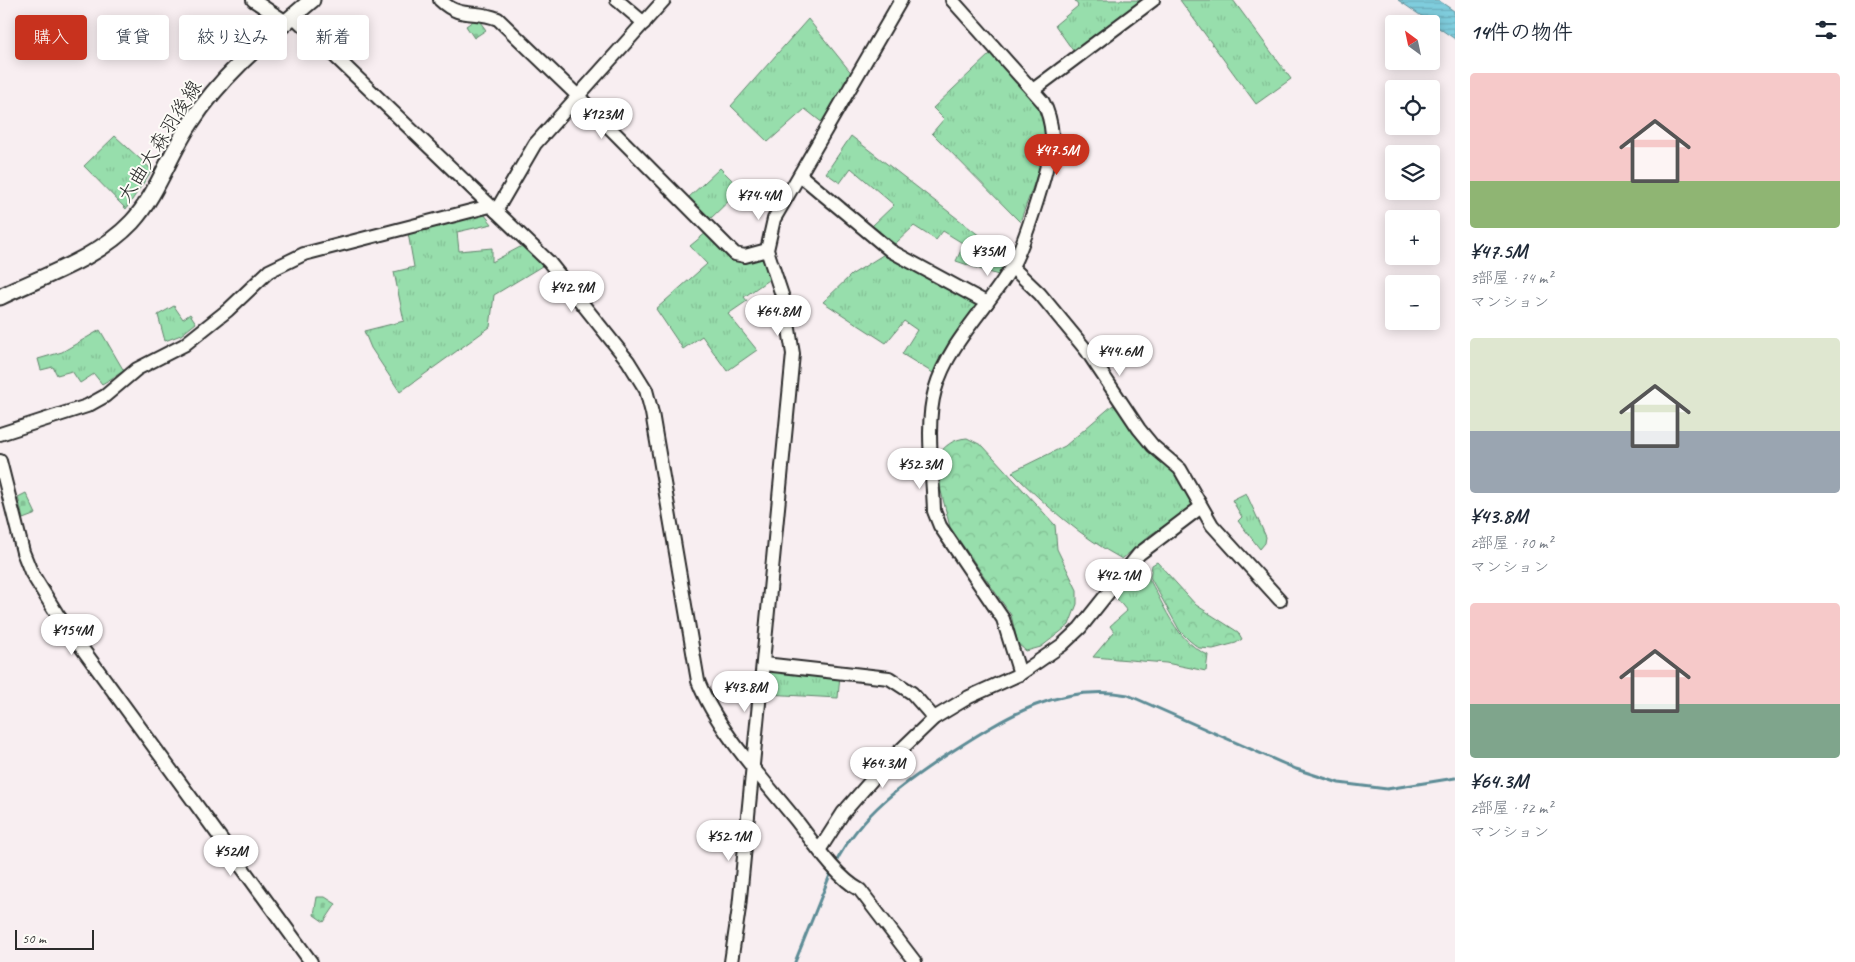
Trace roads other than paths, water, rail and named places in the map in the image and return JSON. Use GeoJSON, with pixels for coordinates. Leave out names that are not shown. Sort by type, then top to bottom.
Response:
{"type":"FeatureCollection","features":[{"type":"Feature","properties":{"kind":"main road","name":"大曲大森羽後線"},"geometry":{"type":"LineString","coordinates":[[0,296],[76,262],[97,250],[132,222],[150,197],[189,125],[218,84],[312,0]]}},
{"type":"Feature","properties":{"kind":"street"},"geometry":{"type":"LineString","coordinates":[[253,0],[289,19],[549,262],[628,361],[646,390],[652,413],[698,681],[715,715],[753,766],[820,850],[850,884],[860,890],[916,962]]}},
{"type":"Feature","properties":{"kind":"street"},"geometry":{"type":"LineString","coordinates":[[440,0],[458,13],[487,14],[498,19],[579,97],[735,254],[745,256],[767,250]]}},
{"type":"Feature","properties":{"kind":"street"},"geometry":{"type":"LineString","coordinates":[[617,0],[644,23]]}},
{"type":"Feature","properties":{"kind":"street"},"geometry":{"type":"LineString","coordinates":[[0,434],[87,406],[105,396],[137,369],[184,345],[228,310],[269,271],[304,254],[493,209],[535,144],[664,0]]}},
{"type":"Feature","properties":{"kind":"street"},"geometry":{"type":"LineString","coordinates":[[731,962],[739,908],[794,354],[785,304],[767,250],[774,219],[901,0]]}},
{"type":"Feature","properties":{"kind":"street"},"geometry":{"type":"LineString","coordinates":[[952,0],[1033,90],[1049,113],[1052,137],[1048,160],[1031,216],[1012,268],[958,343],[942,370],[930,414],[934,510],[940,526],[1003,619],[1020,674]]}},
{"type":"Feature","properties":{"kind":"street"},"geometry":{"type":"LineString","coordinates":[[1033,90],[1153,0]]}},
{"type":"Feature","properties":{"kind":"street"},"geometry":{"type":"LineString","coordinates":[[800,175],[891,251],[987,303]]}},
{"type":"Feature","properties":{"kind":"street"},"geometry":{"type":"LineString","coordinates":[[1012,268],[1040,294],[1087,351],[1153,446],[1180,469],[1212,525],[1280,600]]}},
{"type":"Feature","properties":{"kind":"street"},"geometry":{"type":"LineString","coordinates":[[0,461],[23,552],[31,572],[57,614],[311,962]]}},
{"type":"Feature","properties":{"kind":"street"},"geometry":{"type":"LineString","coordinates":[[820,850],[843,813],[884,766],[934,718],[969,698],[1020,674],[1074,635],[1139,554],[1201,507]]}},
{"type":"Feature","properties":{"kind":"street"},"geometry":{"type":"LineString","coordinates":[[764,664],[889,678],[912,693],[934,718]]}},
{"type":"Feature","properties":{"kind":"water"},"geometry":{"type":"Polygon","coordinates":[[[1398,0],[1438,0],[1454,11],[1455,39],[1440,29],[1440,15],[1420,15],[1398,0]]]}},
{"type":"Feature","properties":{"kind":"waterway"},"geometry":{"type":"LineString","coordinates":[[835,864],[857,829],[871,814],[900,788],[934,764],[1013,715],[1056,698],[1079,694],[1128,695],[1296,769],[1339,783],[1387,789],[1455,778]]}},
{"type":"Feature","properties":{"kind":"waterway"},"geometry":{"type":"LineString","coordinates":[[795,962],[832,870]]}}]}
